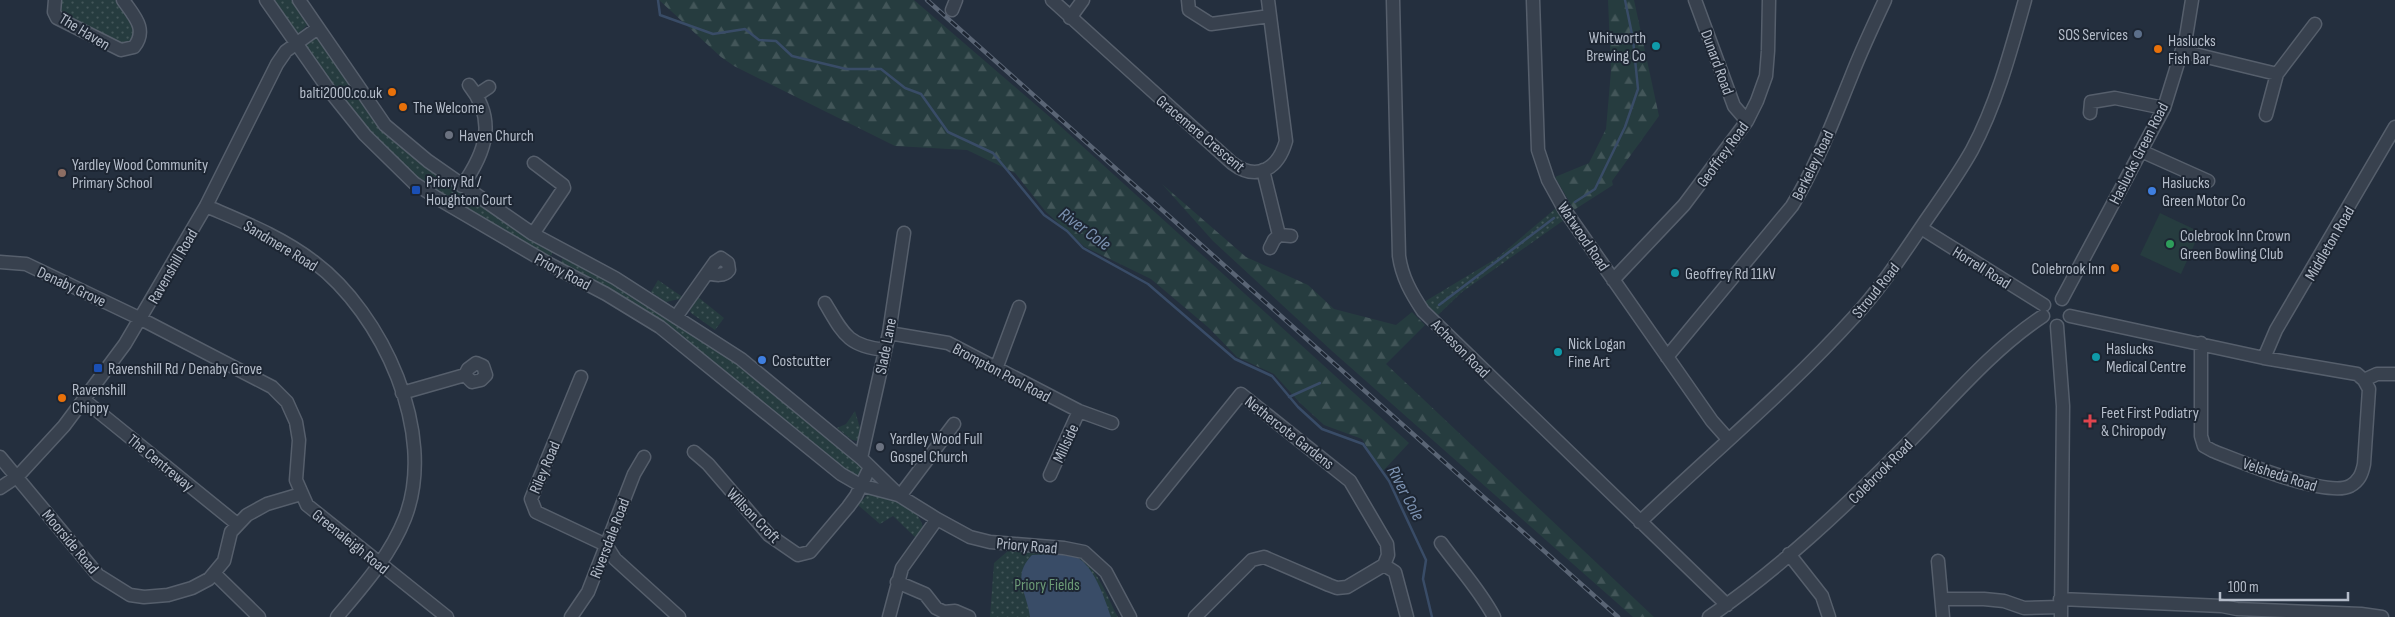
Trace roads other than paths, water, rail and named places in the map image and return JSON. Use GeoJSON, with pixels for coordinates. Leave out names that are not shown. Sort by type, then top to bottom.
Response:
{"type":"FeatureCollection","features":[{"type":"Feature","properties":{"kind":"street","name":"The Haven"},"geometry":{"type":"LineString","coordinates":[[55,0],[54,12],[57,18],[121,50],[134,47],[141,32],[140,26],[123,0]]}},
{"type":"Feature","properties":{"kind":"street","name":"Priory Road"},"geometry":{"type":"LineString","coordinates":[[266,0],[365,135],[414,183],[551,265],[606,294],[660,328],[841,474],[860,485],[900,496]]}},
{"type":"Feature","properties":{"kind":"street","name":"Priory Road"},"geometry":{"type":"LineString","coordinates":[[299,0],[385,125],[405,144],[462,186],[533,234],[615,278],[741,358],[865,462],[900,496],[937,519],[970,537],[990,542],[1064,548],[1084,552],[1106,572],[1130,617]]}},
{"type":"Feature","properties":{"kind":"street","name":"Gracemere Crescent"},"geometry":{"type":"LineString","coordinates":[[1052,0],[1232,163],[1243,172],[1250,173],[1264,170],[1279,159],[1286,141],[1268,0]]}},
{"type":"Feature","properties":{"kind":"street"},"geometry":{"type":"LineString","coordinates":[[1070,18],[1083,0]]}},
{"type":"Feature","properties":{"kind":"street"},"geometry":{"type":"LineString","coordinates":[[1188,0],[1188,10],[1211,24],[1270,16]]}},
{"type":"Feature","properties":{"kind":"street","name":"Acheson Road"},"geometry":{"type":"LineString","coordinates":[[1393,0],[1398,236],[1402,273],[1423,311],[1727,605]]}},
{"type":"Feature","properties":{"kind":"street","name":"Watwood Road"},"geometry":{"type":"LineString","coordinates":[[1533,0],[1540,159],[1564,209],[1728,439]]}},
{"type":"Feature","properties":{"kind":"street","name":"Dunard Road"},"geometry":{"type":"LineString","coordinates":[[1695,0],[1734,106],[1747,120]]}},
{"type":"Feature","properties":{"kind":"street","name":"Geoffrey Road"},"geometry":{"type":"LineString","coordinates":[[1614,280],[1684,205],[1747,120],[1757,101],[1766,76],[1769,0]]}},
{"type":"Feature","properties":{"kind":"street","name":"Berkeley Road"},"geometry":{"type":"LineString","coordinates":[[1667,356],[1792,206],[1805,185],[1817,162],[1858,59],[1885,0]]}},
{"type":"Feature","properties":{"kind":"street","name":"Stroud Road"},"geometry":{"type":"LineString","coordinates":[[1640,522],[1796,376],[1854,318],[1887,277],[1967,157],[1985,121],[2010,53],[2025,0]]}},
{"type":"Feature","properties":{"kind":"street","name":"Haslucks Green Road"},"geometry":{"type":"LineString","coordinates":[[2062,299],[2164,108],[2182,52],[2192,0]]}},
{"type":"Feature","properties":{"kind":"street"},"geometry":{"type":"LineString","coordinates":[[2266,114],[2277,74],[2315,24]]}},
{"type":"Feature","properties":{"kind":"street","name":"Ravenshill Road"},"geometry":{"type":"LineString","coordinates":[[0,488],[18,476],[58,433],[84,400],[141,319],[206,206],[277,64],[286,50],[318,28]]}},
{"type":"Feature","properties":{"kind":"street"},"geometry":{"type":"LineString","coordinates":[[2182,52],[2277,74]]}},
{"type":"Feature","properties":{"kind":"street"},"geometry":{"type":"LineString","coordinates":[[462,186],[482,153],[486,132],[486,118],[473,90],[489,87]]}},
{"type":"Feature","properties":{"kind":"street"},"geometry":{"type":"LineString","coordinates":[[2090,113],[2092,102],[2115,98],[2164,108]]}},
{"type":"Feature","properties":{"kind":"street","name":"Middleton Road"},"geometry":{"type":"LineString","coordinates":[[2264,358],[2276,330],[2395,127]]}},
{"type":"Feature","properties":{"kind":"street"},"geometry":{"type":"LineString","coordinates":[[2141,152],[2208,181]]}},
{"type":"Feature","properties":{"kind":"street"},"geometry":{"type":"LineString","coordinates":[[533,234],[564,188],[534,164]]}},
{"type":"Feature","properties":{"kind":"street"},"geometry":{"type":"LineString","coordinates":[[1264,170],[1285,236],[1274,240],[1270,248]]}},
{"type":"Feature","properties":{"kind":"street","name":"Sandmere Road"},"geometry":{"type":"LineString","coordinates":[[206,206],[260,229],[314,262],[330,277],[368,320],[387,353],[408,410],[414,453],[412,492],[405,517],[379,565],[337,617]]}},
{"type":"Feature","properties":{"kind":"street","name":"Horrell Road"},"geometry":{"type":"LineString","coordinates":[[1920,228],[2043,311]]}},
{"type":"Feature","properties":{"kind":"street","name":"Slade Lane"},"geometry":{"type":"LineString","coordinates":[[860,485],[889,333],[904,233]]}},
{"type":"Feature","properties":{"kind":"street"},"geometry":{"type":"LineString","coordinates":[[551,265],[560,250]]}},
{"type":"Feature","properties":{"kind":"street","name":"Denaby Grove"},"geometry":{"type":"LineString","coordinates":[[0,262],[26,264],[141,319]]}},
{"type":"Feature","properties":{"kind":"street"},"geometry":{"type":"LineString","coordinates":[[676,317],[708,273]]}},
{"type":"Feature","properties":{"kind":"street"},"geometry":{"type":"LineString","coordinates":[[2056,297],[2062,299],[2070,306],[2070,316],[2064,324],[2057,326],[2046,322],[2043,311],[2049,300],[2056,297]]}},
{"type":"Feature","properties":{"kind":"street"},"geometry":{"type":"LineString","coordinates":[[825,303],[843,333],[855,343],[866,348],[885,350]]}},
{"type":"Feature","properties":{"kind":"street"},"geometry":{"type":"LineString","coordinates":[[996,369],[1019,307]]}},
{"type":"Feature","properties":{"kind":"street","name":"Colebrook Road"},"geometry":{"type":"LineString","coordinates":[[1709,617],[1727,605],[1841,510],[1993,356],[2043,311]]}},
{"type":"Feature","properties":{"kind":"street"},"geometry":{"type":"LineString","coordinates":[[2070,316],[2202,343],[2264,358],[2356,374],[2364,380],[2377,374],[2395,374]]}},
{"type":"Feature","properties":{"kind":"street","name":"Greenaleigh Road"},"geometry":{"type":"LineString","coordinates":[[141,319],[272,387],[287,402],[296,422],[298,440],[296,480],[307,504],[318,516],[447,617]]}},
{"type":"Feature","properties":{"kind":"street"},"geometry":{"type":"LineString","coordinates":[[2057,326],[2063,406],[2060,608]]}},
{"type":"Feature","properties":{"kind":"street","name":"Brompton Pool Road"},"geometry":{"type":"LineString","coordinates":[[889,333],[948,343],[1079,411],[1112,424]]}},
{"type":"Feature","properties":{"kind":"street","name":"Velsheda Road"},"geometry":{"type":"LineString","coordinates":[[2202,343],[2201,436],[2204,446],[2212,451],[2313,486],[2336,489],[2348,487],[2357,481],[2362,474],[2369,389],[2364,380]]}},
{"type":"Feature","properties":{"kind":"street"},"geometry":{"type":"LineString","coordinates":[[402,394],[465,375]]}},
{"type":"Feature","properties":{"kind":"street","name":"Riley Road"},"geometry":{"type":"LineString","coordinates":[[581,377],[531,499],[536,512],[606,545]]}},
{"type":"Feature","properties":{"kind":"street","name":"Nethercote Gardens"},"geometry":{"type":"LineString","coordinates":[[1153,503],[1242,394],[1350,481],[1387,544],[1388,555],[1384,565]]}},
{"type":"Feature","properties":{"kind":"street","name":"The Centreway"},"geometry":{"type":"LineString","coordinates":[[84,400],[238,524]]}},
{"type":"Feature","properties":{"kind":"street","name":"Millside"},"geometry":{"type":"LineString","coordinates":[[1050,475],[1079,411]]}},
{"type":"Feature","properties":{"kind":"street"},"geometry":{"type":"LineString","coordinates":[[900,496],[928,451],[954,424]]}},
{"type":"Feature","properties":{"kind":"street","name":"Willson Croft"},"geometry":{"type":"LineString","coordinates":[[694,452],[715,462],[769,535],[798,555],[810,552],[827,533],[856,496],[860,485]]}},
{"type":"Feature","properties":{"kind":"street","name":"Moorside Road"},"geometry":{"type":"LineString","coordinates":[[0,457],[18,476],[98,575],[130,595],[144,597],[168,595],[197,586],[215,574]]}},
{"type":"Feature","properties":{"kind":"street","name":"Riversdale Road"},"geometry":{"type":"LineString","coordinates":[[571,617],[588,592],[634,474],[644,457]]}},
{"type":"Feature","properties":{"kind":"street"},"geometry":{"type":"LineString","coordinates":[[259,617],[215,574],[224,561],[228,539],[247,515],[267,504],[301,494]]}},
{"type":"Feature","properties":{"kind":"street"},"geometry":{"type":"LineString","coordinates":[[889,617],[902,568],[937,519]]}},
{"type":"Feature","properties":{"kind":"street"},"geometry":{"type":"LineString","coordinates":[[1441,542],[1482,596],[1494,617]]}},
{"type":"Feature","properties":{"kind":"street"},"geometry":{"type":"LineString","coordinates":[[606,545],[615,559],[679,617]]}},
{"type":"Feature","properties":{"kind":"street"},"geometry":{"type":"LineString","coordinates":[[1789,554],[1822,596],[1829,617]]}},
{"type":"Feature","properties":{"kind":"street"},"geometry":{"type":"LineString","coordinates":[[1195,617],[1257,557],[1264,557],[1337,588],[1357,583],[1384,565],[1395,572],[1407,617]]}},
{"type":"Feature","properties":{"kind":"street"},"geometry":{"type":"LineString","coordinates":[[1938,561],[1943,617]]}},
{"type":"Feature","properties":{"kind":"street"},"geometry":{"type":"LineString","coordinates":[[897,582],[925,594],[936,608],[944,612],[955,611],[970,617]]}},
{"type":"Feature","properties":{"kind":"street"},"geometry":{"type":"LineString","coordinates":[[1942,599],[2004,601],[2024,608],[2222,606],[2237,609],[2361,614],[2382,617]]}},
{"type":"Feature","properties":{"kind":"water","name":"Priory Fields"},"geometry":{"type":"Polygon","coordinates":[[[1067,554],[1080,559],[1092,573],[1111,617],[1030,617],[1021,578],[1022,570],[1026,563],[1032,555],[1067,554]]]}},
{"type":"Feature","properties":{"kind":"waterway","name":"River Cole"},"geometry":{"type":"LineString","coordinates":[[658,0],[660,15],[713,34],[745,29],[759,40],[776,41],[792,56],[846,69],[881,69],[905,88],[921,94],[948,132],[993,153],[1044,215],[1067,231],[1083,248],[1148,284],[1235,359],[1272,376],[1298,407],[1322,429],[1363,444],[1389,481],[1426,560],[1423,579],[1432,617]]}},
{"type":"Feature","properties":{"kind":"waterway"},"geometry":{"type":"LineString","coordinates":[[1575,202],[1595,189],[1625,127],[1638,89],[1633,39],[1625,0]]}},
{"type":"Feature","properties":{"kind":"waterway"},"geometry":{"type":"LineString","coordinates":[[1439,305],[1554,218]]}},
{"type":"Feature","properties":{"kind":"waterway"},"geometry":{"type":"LineString","coordinates":[[1289,397],[1320,383]]}},
{"type":"Feature","properties":{"kind":"railway"},"geometry":{"type":"LineString","coordinates":[[927,0],[1618,617]]}},
{"type":"Feature","properties":{"kind":"place","name":"SOS Services"},"geometry":{"type":"Point","coordinates":[2138,34]}},
{"type":"Feature","properties":{"kind":"place","name":"Whitworth Brewing Co"},"geometry":{"type":"Point","coordinates":[1656,46]}},
{"type":"Feature","properties":{"kind":"place","name":"Haslucks Fish Bar"},"geometry":{"type":"Point","coordinates":[2158,49]}},
{"type":"Feature","properties":{"kind":"place","name":"balti2000.co.uk"},"geometry":{"type":"Point","coordinates":[392,92]}},
{"type":"Feature","properties":{"kind":"place","name":"The Welcome"},"geometry":{"type":"Point","coordinates":[403,107]}},
{"type":"Feature","properties":{"kind":"place","name":"Haven Church"},"geometry":{"type":"Point","coordinates":[449,135]}},
{"type":"Feature","properties":{"kind":"place","name":"Yardley Wood Community Primary School"},"geometry":{"type":"Point","coordinates":[62,173]}},
{"type":"Feature","properties":{"kind":"place","name":"Priory Rd / Houghton Court"},"geometry":{"type":"Point","coordinates":[416,190]}},
{"type":"Feature","properties":{"kind":"place","name":"Haslucks Green Motor Co"},"geometry":{"type":"Point","coordinates":[2152,191]}},
{"type":"Feature","properties":{"kind":"place","name":"Colebrook Inn Crown Green Bowling Club"},"geometry":{"type":"Point","coordinates":[2170,244]}},
{"type":"Feature","properties":{"kind":"place","name":"Colebrook Inn"},"geometry":{"type":"Point","coordinates":[2115,268]}},
{"type":"Feature","properties":{"kind":"place","name":"Geoffrey Rd 11kV"},"geometry":{"type":"Point","coordinates":[1675,273]}},
{"type":"Feature","properties":{"kind":"place","name":"Nick Logan Fine Art"},"geometry":{"type":"Point","coordinates":[1558,352]}},
{"type":"Feature","properties":{"kind":"place","name":"Haslucks Medical Centre"},"geometry":{"type":"Point","coordinates":[2096,357]}},
{"type":"Feature","properties":{"kind":"place","name":"Costcutter"},"geometry":{"type":"Point","coordinates":[762,360]}},
{"type":"Feature","properties":{"kind":"place","name":"Ravenshill Rd / Denaby Grove"},"geometry":{"type":"Point","coordinates":[98,368]}},
{"type":"Feature","properties":{"kind":"place","name":"Ravenshill Chippy"},"geometry":{"type":"Point","coordinates":[62,398]}},
{"type":"Feature","properties":{"kind":"place","name":"Feet First Podiatry & Chiropody"},"geometry":{"type":"Point","coordinates":[2090,421]}},
{"type":"Feature","properties":{"kind":"place","name":"Yardley Wood Full Gospel Church"},"geometry":{"type":"Point","coordinates":[880,447]}}]}
